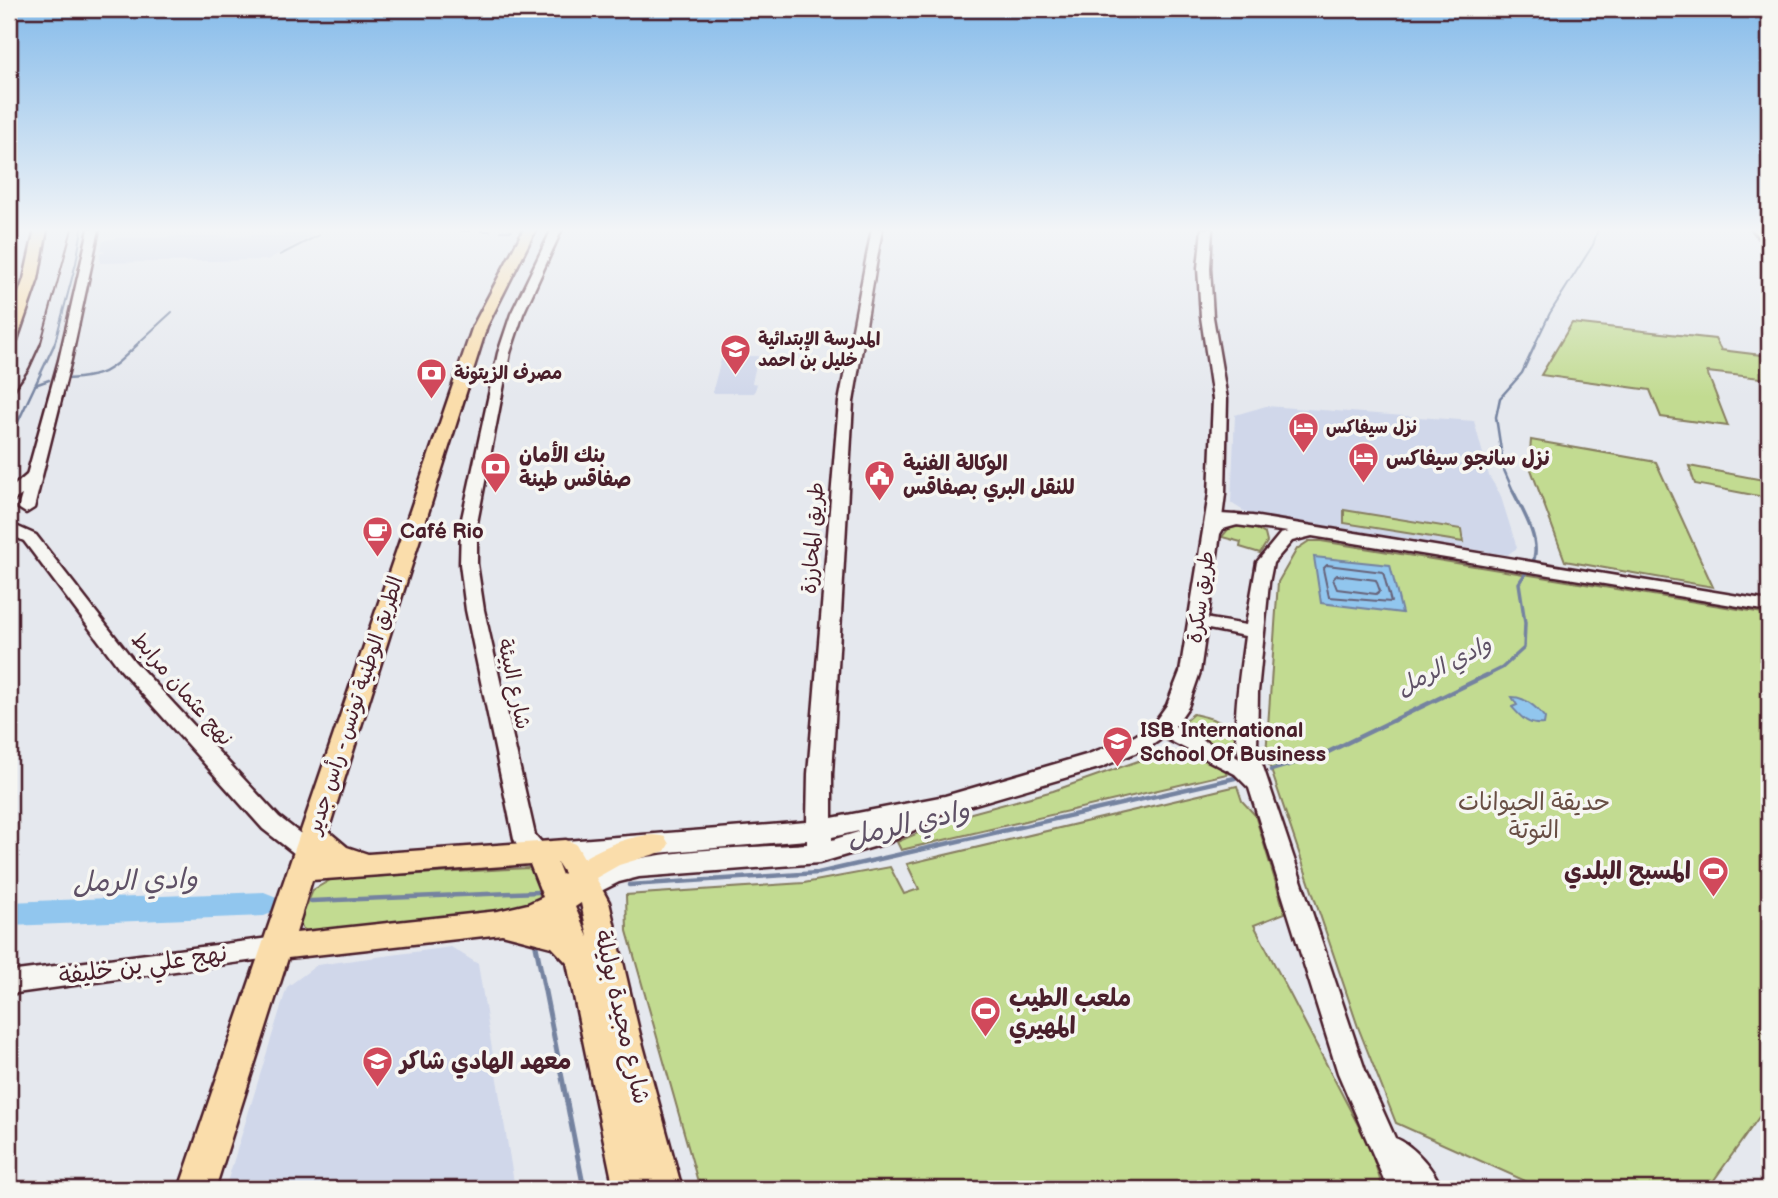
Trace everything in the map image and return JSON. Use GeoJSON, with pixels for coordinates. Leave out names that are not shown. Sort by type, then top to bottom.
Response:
{"type":"FeatureCollection","features":[{"type":"Feature","properties":{"kind":"highway"},"geometry":{"type":"LineString","coordinates":[[9,340],[29,285]]}},
{"type":"Feature","properties":{"kind":"main road","name":"الطريق الوطنية تونس - رأس جدير"},"geometry":{"type":"LineString","coordinates":[[197,1189],[480,327],[501,285]]}},
{"type":"Feature","properties":{"kind":"main road","name":"طريق المحارزة"},"geometry":{"type":"LineString","coordinates":[[819,841],[846,402],[867,285]]}},
{"type":"Feature","properties":{"kind":"main road","name":"طريق سكرة"},"geometry":{"type":"LineString","coordinates":[[819,841],[881,835],[945,805],[1094,761],[1143,741],[1162,728],[1177,708],[1185,688],[1198,622],[1213,515],[1220,399],[1207,317],[1205,285]]}},
{"type":"Feature","properties":{"kind":"main road"},"geometry":{"type":"LineString","coordinates":[[1221,507],[1241,519],[1216,526],[1213,515],[1221,507]]}},
{"type":"Feature","properties":{"kind":"main road"},"geometry":{"type":"LineString","coordinates":[[307,850],[367,864],[568,866],[593,864],[613,855],[655,844],[819,841]]}},
{"type":"Feature","properties":{"kind":"main road"},"geometry":{"type":"LineString","coordinates":[[568,866],[612,874],[639,867],[819,841]]}},
{"type":"Feature","properties":{"kind":"main road"},"geometry":{"type":"LineString","coordinates":[[307,850],[320,842],[332,852],[367,864]]}},
{"type":"Feature","properties":{"kind":"main road"},"geometry":{"type":"LineString","coordinates":[[277,947],[498,923],[534,915],[559,903],[568,866]]}},
{"type":"Feature","properties":{"kind":"main road","name":"شارع مجيدة بوليلة"},"geometry":{"type":"LineString","coordinates":[[568,866],[559,903],[581,957],[632,1189]]}},
{"type":"Feature","properties":{"kind":"main road","name":"شارع مجيدة بوليلة"},"geometry":{"type":"LineString","coordinates":[[568,866],[595,902],[623,1031],[664,1189]]}},
{"type":"Feature","properties":{"kind":"main road"},"geometry":{"type":"LineString","coordinates":[[498,923],[561,937],[581,957]]}},
{"type":"Feature","properties":{"kind":"street"},"geometry":{"type":"LineString","coordinates":[[9,525],[25,511],[81,285]]}},
{"type":"Feature","properties":{"kind":"street","name":"شارع البيئة"},"geometry":{"type":"LineString","coordinates":[[469,518],[463,506],[464,496],[496,352],[522,285]]}},
{"type":"Feature","properties":{"kind":"street","name":"شارع البيئة"},"geometry":{"type":"LineString","coordinates":[[531,285],[517,314],[504,353],[474,506],[469,518],[471,586],[525,838],[568,866]]}},
{"type":"Feature","properties":{"kind":"street"},"geometry":{"type":"LineString","coordinates":[[9,498],[32,478]]}},
{"type":"Feature","properties":{"kind":"street"},"geometry":{"type":"LineString","coordinates":[[9,505],[25,511]]}},
{"type":"Feature","properties":{"kind":"street","name":"نهج عثمان مرابط"},"geometry":{"type":"LineString","coordinates":[[25,511],[35,544]]}},
{"type":"Feature","properties":{"kind":"street"},"geometry":{"type":"LineString","coordinates":[[1241,519],[1769,606]]}},
{"type":"Feature","properties":{"kind":"street"},"geometry":{"type":"LineString","coordinates":[[1241,519],[1275,535],[1277,546]]}},
{"type":"Feature","properties":{"kind":"street","name":"نهج عثمان مرابط"},"geometry":{"type":"LineString","coordinates":[[9,525],[35,544],[127,665],[271,823],[307,850]]}},
{"type":"Feature","properties":{"kind":"street"},"geometry":{"type":"LineString","coordinates":[[1312,531],[1293,534],[1277,546],[1265,562],[1260,583],[1246,718],[1247,748],[1352,1073],[1403,1189]]}},
{"type":"Feature","properties":{"kind":"street"},"geometry":{"type":"LineString","coordinates":[[1198,622],[1255,632]]}},
{"type":"Feature","properties":{"kind":"street"},"geometry":{"type":"LineString","coordinates":[[1162,728],[1242,769],[1257,785]]}},
{"type":"Feature","properties":{"kind":"street"},"geometry":{"type":"LineString","coordinates":[[1220,757],[1238,755],[1247,748]]}},
{"type":"Feature","properties":{"kind":"street","name":"نهج علي بن خليفة"},"geometry":{"type":"LineString","coordinates":[[9,983],[277,947]]}},
{"type":"Feature","properties":{"kind":"street"},"geometry":{"type":"LineString","coordinates":[[1376,1128],[1427,1189]]}},
{"type":"Feature","properties":{"kind":"shaded area","name":"المدرسة الإبتدائية خليل بن احمد"},"geometry":{"type":"Polygon","coordinates":[[[722,356],[758,356],[752,383],[757,384],[754,393],[712,393],[722,356]]]}},
{"type":"Feature","properties":{"kind":"shaded area","name":"نزل سانجو سيفاكس"},"geometry":{"type":"Polygon","coordinates":[[[1266,406],[1474,421],[1489,476],[1500,494],[1517,548],[1507,555],[1247,513],[1231,503],[1235,415],[1266,406]]]}},
{"type":"Feature","properties":{"kind":"shaded area","name":"معهد الهادي شاكر"},"geometry":{"type":"Polygon","coordinates":[[[451,947],[478,964],[515,1189],[225,1189],[287,987],[317,965],[451,947]]]}},
{"type":"Feature","properties":{"kind":"green space"},"geometry":{"type":"Polygon","coordinates":[[[1572,323],[1715,339],[1721,350],[1769,356],[1769,379],[1707,372],[1728,426],[1661,417],[1650,390],[1541,375],[1572,323]]]}},
{"type":"Feature","properties":{"kind":"green space"},"geometry":{"type":"Polygon","coordinates":[[[1531,440],[1656,462],[1713,587],[1565,561],[1529,464],[1531,440]]]}},
{"type":"Feature","properties":{"kind":"green space"},"geometry":{"type":"Polygon","coordinates":[[[1689,466],[1769,481],[1769,498],[1695,484],[1689,466]]]}},
{"type":"Feature","properties":{"kind":"green space"},"geometry":{"type":"Polygon","coordinates":[[[1344,510],[1461,529],[1463,542],[1344,523],[1344,510]]]}},
{"type":"Feature","properties":{"kind":"green space"},"geometry":{"type":"Polygon","coordinates":[[[1242,525],[1265,534],[1267,542],[1260,553],[1240,547],[1241,542],[1222,537],[1230,527],[1242,525]]]}},
{"type":"Feature","properties":{"kind":"green space","name":"حديقة الحيوانات التوتة"},"geometry":{"type":"Polygon","coordinates":[[[1309,541],[1769,614],[1769,1103],[1709,1187],[1543,1189],[1396,1123],[1358,1027],[1266,755],[1278,582],[1297,549],[1309,541]]]}},
{"type":"Feature","properties":{"kind":"green space"},"geometry":{"type":"Polygon","coordinates":[[[1193,714],[1216,720],[1229,728],[1234,733],[1235,748],[1213,746],[1198,738],[1188,727],[1186,720],[1193,714]]]}},
{"type":"Feature","properties":{"kind":"green space"},"geometry":{"type":"Polygon","coordinates":[[[1182,751],[1224,767],[1231,773],[901,850],[897,842],[953,818],[1053,791],[1155,755],[1182,751]]]}},
{"type":"Feature","properties":{"kind":"green space","name":"ملعب الطيب المهيري"},"geometry":{"type":"Polygon","coordinates":[[[1237,786],[1242,801],[1255,815],[1285,913],[1254,925],[1370,1148],[1383,1189],[700,1189],[627,931],[626,895],[804,883],[890,867],[904,894],[919,889],[907,864],[1237,786]]]}},
{"type":"Feature","properties":{"kind":"green space"},"geometry":{"type":"Polygon","coordinates":[[[529,868],[539,878],[539,901],[507,911],[313,935],[302,928],[300,921],[313,890],[332,879],[529,868]]]}},
{"type":"Feature","properties":{"kind":"water"},"geometry":{"type":"Polygon","coordinates":[[[1314,557],[1390,565],[1402,613],[1321,603],[1314,557]]]}},
{"type":"Feature","properties":{"kind":"water"},"geometry":{"type":"Polygon","coordinates":[[[1512,697],[1522,699],[1534,707],[1545,718],[1544,724],[1534,724],[1522,718],[1512,707],[1517,705],[1512,697]]]}},
{"type":"Feature","properties":{"kind":"waterway"},"geometry":{"type":"LineString","coordinates":[[54,346],[70,285]]}},
{"type":"Feature","properties":{"kind":"waterway","name":"وادي الرمل"},"geometry":{"type":"LineString","coordinates":[[1534,346],[1568,285]]}},
{"type":"Feature","properties":{"kind":"waterway"},"geometry":{"type":"LineString","coordinates":[[135,346],[172,312]]}},
{"type":"Feature","properties":{"kind":"waterway"},"geometry":{"type":"LineString","coordinates":[[35,385],[54,345]]}},
{"type":"Feature","properties":{"kind":"waterway"},"geometry":{"type":"LineString","coordinates":[[67,379],[106,371],[137,345]]}},
{"type":"Feature","properties":{"kind":"waterway","name":"وادي الرمل"},"geometry":{"type":"LineString","coordinates":[[1514,493],[1504,470],[1496,417],[1500,398],[1522,373],[1535,345]]}},
{"type":"Feature","properties":{"kind":"waterway"},"geometry":{"type":"LineString","coordinates":[[35,385],[49,380]]}},
{"type":"Feature","properties":{"kind":"waterway"},"geometry":{"type":"LineString","coordinates":[[9,441],[35,385]]}},
{"type":"Feature","properties":{"kind":"waterway","name":"وادي الرمل"},"geometry":{"type":"LineString","coordinates":[[1484,677],[1502,668],[1524,648],[1525,623],[1519,583],[1533,562],[1535,542],[1513,491]]}},
{"type":"Feature","properties":{"kind":"waterway","name":"وادي الرمل"},"geometry":{"type":"LineString","coordinates":[[1271,770],[1324,754],[1487,675]]}},
{"type":"Feature","properties":{"kind":"waterway","name":"وادي الرمل"},"geometry":{"type":"LineString","coordinates":[[629,885],[818,873],[1235,778]]}},
{"type":"Feature","properties":{"kind":"waterway","name":"وادي الرمل"},"geometry":{"type":"LineString","coordinates":[[311,901],[539,892]]}},
{"type":"Feature","properties":{"kind":"waterway","name":"وادي الرمل"},"geometry":{"type":"LineString","coordinates":[[9,914],[264,904]]}},
{"type":"Feature","properties":{"kind":"waterway"},"geometry":{"type":"LineString","coordinates":[[535,941],[584,1189]]}},
{"type":"Feature","properties":{"kind":"railway"},"geometry":{"type":"LineString","coordinates":[[40,346],[57,285]]}},
{"type":"Feature","properties":{"kind":"railway"},"geometry":{"type":"LineString","coordinates":[[9,398],[29,369],[40,345]]}},
{"type":"Feature","properties":{"kind":"place","name":"المدرسة الإبتدائية خليل بن احمد"},"geometry":{"type":"Point","coordinates":[735,376]}},
{"type":"Feature","properties":{"kind":"place","name":"مصرف الزيتونة"},"geometry":{"type":"Point","coordinates":[431,400]}},
{"type":"Feature","properties":{"kind":"place","name":"نزل سيفاكس"},"geometry":{"type":"Point","coordinates":[1303,454]}},
{"type":"Feature","properties":{"kind":"place","name":"نزل سانجو سيفاكس"},"geometry":{"type":"Point","coordinates":[1363,485]}},
{"type":"Feature","properties":{"kind":"place","name":"بنك الأمان صفاقس طينة"},"geometry":{"type":"Point","coordinates":[496,494]}},
{"type":"Feature","properties":{"kind":"place","name":"الوكالة الفنية للنقل البري بصفاقس"},"geometry":{"type":"Point","coordinates":[880,502]}},
{"type":"Feature","properties":{"kind":"place","name":"Café Rio"},"geometry":{"type":"Point","coordinates":[377,558]}},
{"type":"Feature","properties":{"kind":"place","name":"ISB International School Of Business"},"geometry":{"type":"Point","coordinates":[1117,769]}},
{"type":"Feature","properties":{"kind":"place","name":"المسبح البلدي"},"geometry":{"type":"Point","coordinates":[1714,898]}},
{"type":"Feature","properties":{"kind":"place","name":"ملعب الطيب المهيري"},"geometry":{"type":"Point","coordinates":[986,1039]}},
{"type":"Feature","properties":{"kind":"place","name":"معهد الهادي شاكر"},"geometry":{"type":"Point","coordinates":[377,1088]}}]}
